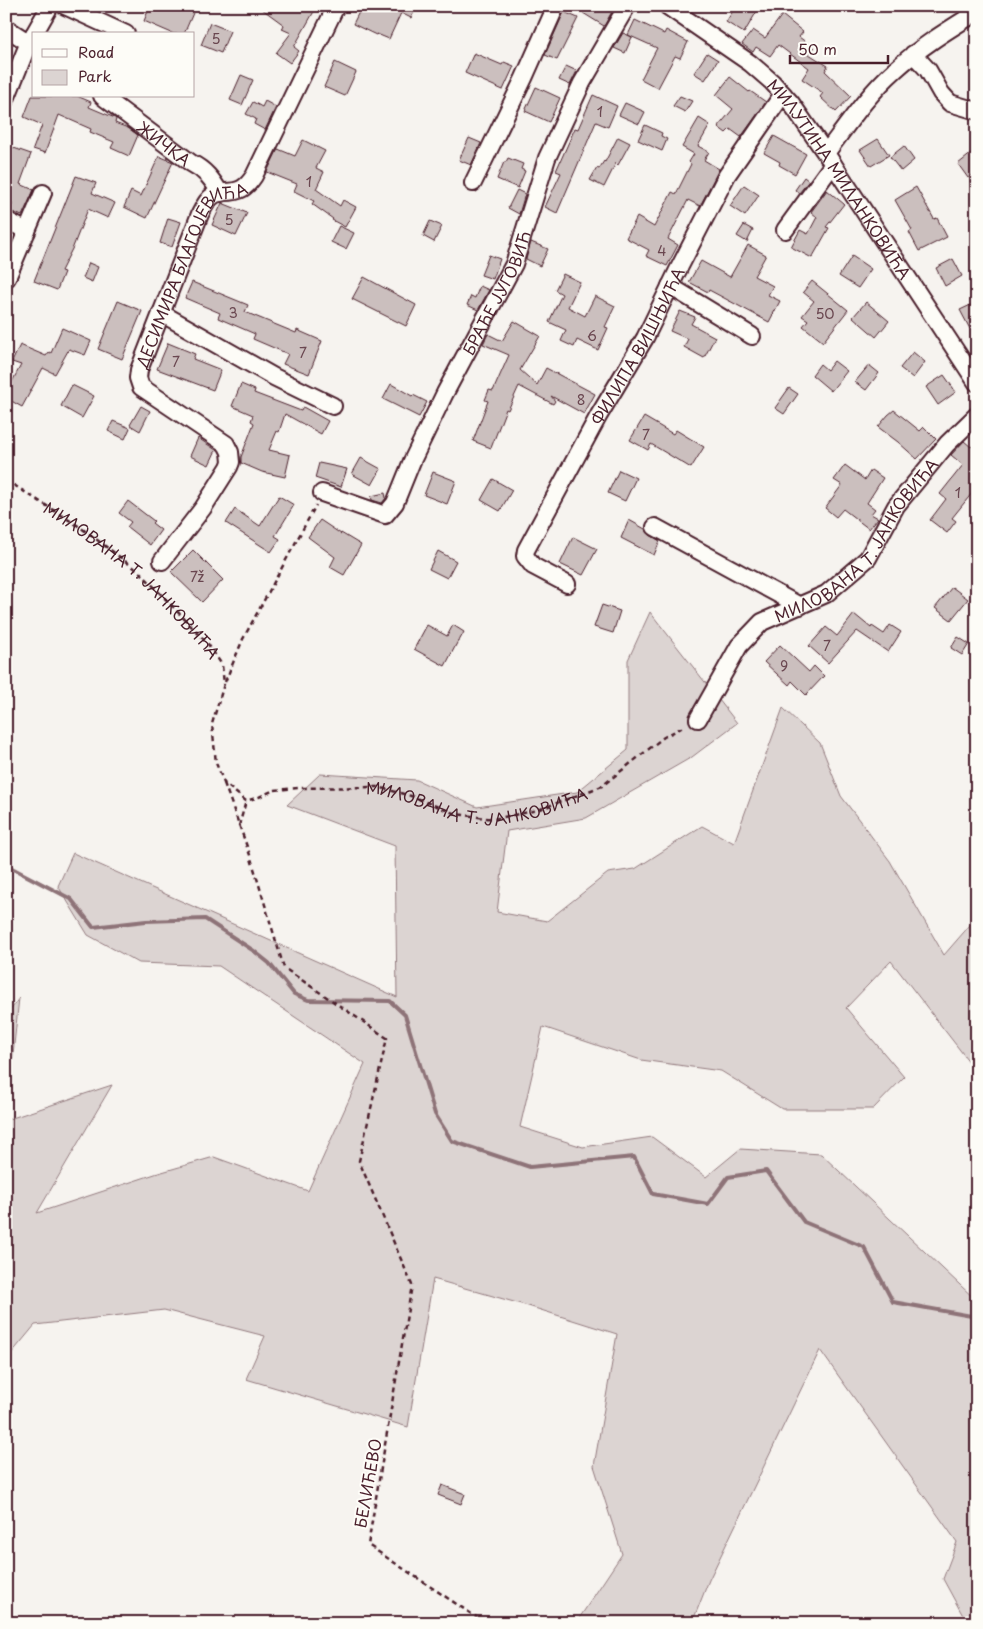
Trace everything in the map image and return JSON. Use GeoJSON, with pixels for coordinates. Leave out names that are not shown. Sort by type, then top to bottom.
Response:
{"type":"FeatureCollection","features":[{"type":"Feature","properties":{"kind":"street"},"geometry":{"type":"LineString","coordinates":[[37,32],[50,6]]}},
{"type":"Feature","properties":{"kind":"street"},"geometry":{"type":"LineString","coordinates":[[65,6],[122,32]]}},
{"type":"Feature","properties":{"kind":"street","name":"ДЕСИМИРА БЛАГОЈЕВИЋА"},"geometry":{"type":"LineString","coordinates":[[162,560],[203,508],[229,467],[231,457],[226,444],[141,388],[138,382],[139,370],[200,214],[208,200],[215,194],[235,192],[249,184],[336,6]]}},
{"type":"Feature","properties":{"kind":"street"},"geometry":{"type":"LineString","coordinates":[[473,183],[524,78],[556,6]]}},
{"type":"Feature","properties":{"kind":"street","name":"БРАЋЕ ЈУГОВИЋ"},"geometry":{"type":"LineString","coordinates":[[322,493],[385,515],[395,503],[412,461],[440,402],[514,264],[547,158],[558,134],[582,83],[627,6]]}},
{"type":"Feature","properties":{"kind":"street","name":"МИЛУТИНА МИЛАНКОВИЋА"},"geometry":{"type":"LineString","coordinates":[[667,6],[744,58],[763,74],[799,113],[975,379]]}},
{"type":"Feature","properties":{"kind":"street"},"geometry":{"type":"LineString","coordinates":[[785,230],[830,158],[854,114],[874,90],[913,54],[942,33],[977,12]]}},
{"type":"Feature","properties":{"kind":"street"},"geometry":{"type":"LineString","coordinates":[[6,28],[32,39]]}},
{"type":"Feature","properties":{"kind":"street"},"geometry":{"type":"LineString","coordinates":[[6,98],[32,41]]}},
{"type":"Feature","properties":{"kind":"street"},"geometry":{"type":"LineString","coordinates":[[913,54],[928,70],[941,93],[950,103],[977,110]]}},
{"type":"Feature","properties":{"kind":"street","name":"ФИЛИПА ВИШЊИЋА"},"geometry":{"type":"LineString","coordinates":[[567,584],[533,566],[525,556],[526,550],[599,415],[645,338],[727,175],[783,94]]}},
{"type":"Feature","properties":{"kind":"street","name":"ЖИЧКА"},"geometry":{"type":"LineString","coordinates":[[105,98],[204,170],[220,193]]}},
{"type":"Feature","properties":{"kind":"street"},"geometry":{"type":"LineString","coordinates":[[7,278],[43,193]]}},
{"type":"Feature","properties":{"kind":"street"},"geometry":{"type":"LineString","coordinates":[[6,220],[27,231]]}},
{"type":"Feature","properties":{"kind":"street"},"geometry":{"type":"LineString","coordinates":[[670,286],[752,336]]}},
{"type":"Feature","properties":{"kind":"street"},"geometry":{"type":"LineString","coordinates":[[161,314],[274,377],[334,406]]}},
{"type":"Feature","properties":{"kind":"street","name":"МИЛОВАНА Т. ЈАНКОВИЋА"},"geometry":{"type":"LineString","coordinates":[[698,719],[739,646],[762,622],[826,594],[868,558],[896,506],[947,444],[977,414]]}},
{"type":"Feature","properties":{"kind":"street"},"geometry":{"type":"LineString","coordinates":[[654,527],[800,606]]}},
{"type":"Feature","properties":{"kind":"path","name":"МИЛОВАНА Т. ЈАНКОВИЋА"},"geometry":{"type":"LineString","coordinates":[[6,480],[80,527],[141,573],[208,644],[222,665],[224,684],[212,724],[216,762],[239,826],[284,968],[387,1038],[359,1161],[412,1285]]}},
{"type":"Feature","properties":{"kind":"path"},"geometry":{"type":"LineString","coordinates":[[224,684],[242,639],[322,493]]}},
{"type":"Feature","properties":{"kind":"path","name":"МИЛОВАНА Т. ЈАНКОВИЋА"},"geometry":{"type":"LineString","coordinates":[[246,800],[282,789],[378,788],[411,796],[456,814],[494,819],[538,810],[602,786],[664,737],[698,719]]}},
{"type":"Feature","properties":{"kind":"path"},"geometry":{"type":"LineString","coordinates":[[224,783],[246,800],[239,826]]}},
{"type":"Feature","properties":{"kind":"path","name":"БЕЛИЋЕВО"},"geometry":{"type":"LineString","coordinates":[[412,1285],[368,1545],[485,1623]]}},
{"type":"Feature","properties":{"kind":"green space"},"geometry":{"type":"Polygon","coordinates":[[[650,612],[737,723],[692,757],[586,818],[507,831],[497,912],[547,921],[608,873],[635,869],[702,826],[734,843],[783,708],[820,743],[841,796],[890,861],[944,955],[977,917],[977,1072],[891,961],[846,1008],[904,1077],[873,1109],[782,1109],[721,1071],[641,1060],[543,1027],[520,1127],[583,1147],[652,1137],[706,1177],[740,1149],[821,1154],[977,1301],[977,1623],[967,1623],[943,1579],[957,1542],[820,1350],[709,1580],[692,1623],[576,1623],[622,1554],[594,1466],[617,1334],[433,1279],[408,1427],[246,1379],[265,1336],[164,1310],[35,1325],[6,1360],[6,1120],[112,1085],[37,1213],[155,1174],[214,1157],[308,1191],[365,1064],[219,966],[139,963],[88,935],[58,886],[73,853],[397,997],[395,846],[287,805],[320,774],[417,780],[477,807],[577,792],[628,750],[628,660],[650,612]]]}},
{"type":"Feature","properties":{"kind":"green space"},"geometry":{"type":"Polygon","coordinates":[[[19,998],[6,1120],[6,1017],[19,998]]]}},
{"type":"Feature","properties":{"kind":"building"},"geometry":{"type":"Polygon","coordinates":[[[150,6],[180,6],[193,13],[185,32],[169,32],[144,21],[150,6]]]}},
{"type":"Feature","properties":{"kind":"building"},"geometry":{"type":"Polygon","coordinates":[[[258,6],[317,6],[294,47],[299,51],[290,63],[276,53],[291,33],[282,29],[284,25],[258,6]]]}},
{"type":"Feature","properties":{"kind":"building"},"geometry":{"type":"Polygon","coordinates":[[[362,6],[417,6],[411,18],[401,13],[389,39],[353,24],[362,6]]]}},
{"type":"Feature","properties":{"kind":"building"},"geometry":{"type":"Polygon","coordinates":[[[587,6],[615,6],[604,26],[583,13],[587,6]]]}},
{"type":"Feature","properties":{"kind":"building"},"geometry":{"type":"Polygon","coordinates":[[[736,6],[760,6],[744,33],[726,22],[736,6]]]}},
{"type":"Feature","properties":{"kind":"building"},"geometry":{"type":"Polygon","coordinates":[[[564,12],[578,18],[557,60],[545,55],[564,12]]]}},
{"type":"Feature","properties":{"kind":"building"},"geometry":{"type":"Polygon","coordinates":[[[782,15],[803,32],[799,37],[814,48],[809,54],[828,66],[825,71],[851,96],[836,112],[820,97],[823,93],[802,79],[809,68],[778,45],[770,56],[756,47],[753,52],[742,44],[753,30],[765,38],[782,15]]]}},
{"type":"Feature","properties":{"kind":"building"},"geometry":{"type":"Polygon","coordinates":[[[635,20],[664,34],[666,30],[688,42],[680,58],[675,56],[658,88],[641,79],[657,48],[628,35],[635,20]]]}},
{"type":"Feature","properties":{"kind":"building"},"geometry":{"type":"Polygon","coordinates":[[[210,23],[230,31],[221,53],[201,45],[210,23]]]}},
{"type":"Feature","properties":{"kind":"building"},"geometry":{"type":"Polygon","coordinates":[[[623,33],[632,37],[625,53],[614,48],[623,33]]]}},
{"type":"Feature","properties":{"kind":"building"},"geometry":{"type":"Polygon","coordinates":[[[474,53],[502,65],[504,62],[514,66],[503,90],[465,73],[474,53]]]}},
{"type":"Feature","properties":{"kind":"building"},"geometry":{"type":"Polygon","coordinates":[[[707,53],[718,60],[705,80],[694,73],[707,53]]]}},
{"type":"Feature","properties":{"kind":"building"},"geometry":{"type":"Polygon","coordinates":[[[335,62],[356,72],[345,96],[324,87],[335,62]]]}},
{"type":"Feature","properties":{"kind":"building"},"geometry":{"type":"Polygon","coordinates":[[[566,66],[577,71],[570,85],[559,80],[566,66]]]}},
{"type":"Feature","properties":{"kind":"building"},"geometry":{"type":"Polygon","coordinates":[[[241,75],[253,80],[242,105],[230,100],[241,75]]]}},
{"type":"Feature","properties":{"kind":"building"},"geometry":{"type":"Polygon","coordinates":[[[730,77],[766,102],[741,137],[730,129],[726,133],[718,127],[733,109],[716,95],[730,77]]]}},
{"type":"Feature","properties":{"kind":"building"},"geometry":{"type":"Polygon","coordinates":[[[536,87],[560,98],[549,122],[525,111],[536,87]]]}},
{"type":"Feature","properties":{"kind":"building"},"geometry":{"type":"Polygon","coordinates":[[[593,95],[617,106],[608,127],[596,122],[557,213],[545,207],[561,173],[556,171],[575,128],[578,129],[593,95]]]}},
{"type":"Feature","properties":{"kind":"building"},"geometry":{"type":"Polygon","coordinates":[[[32,96],[32,98],[82,98],[91,102],[89,107],[115,118],[115,123],[128,128],[138,135],[129,156],[111,148],[114,142],[90,132],[91,129],[59,115],[45,153],[33,149],[42,125],[24,117],[32,96]]]}},
{"type":"Feature","properties":{"kind":"building"},"geometry":{"type":"Polygon","coordinates":[[[680,96],[692,101],[685,112],[673,106],[680,96]]]}},
{"type":"Feature","properties":{"kind":"building"},"geometry":{"type":"Polygon","coordinates":[[[265,101],[276,107],[265,130],[254,124],[256,119],[246,114],[253,102],[262,107],[265,101]]]}},
{"type":"Feature","properties":{"kind":"building"},"geometry":{"type":"Polygon","coordinates":[[[625,103],[645,112],[639,124],[619,115],[625,103]]]}},
{"type":"Feature","properties":{"kind":"building"},"geometry":{"type":"Polygon","coordinates":[[[699,118],[710,125],[698,146],[709,152],[704,160],[719,169],[700,206],[688,200],[668,239],[678,245],[667,266],[646,256],[649,250],[626,238],[637,217],[654,227],[672,192],[676,194],[694,154],[682,147],[699,118]]]}},
{"type":"Feature","properties":{"kind":"building"},"geometry":{"type":"Polygon","coordinates":[[[645,125],[662,133],[661,136],[667,139],[662,151],[638,140],[645,125]]]}},
{"type":"Feature","properties":{"kind":"building"},"geometry":{"type":"Polygon","coordinates":[[[774,136],[806,154],[795,174],[779,165],[780,162],[764,153],[774,136]]]}},
{"type":"Feature","properties":{"kind":"building"},"geometry":{"type":"Polygon","coordinates":[[[618,137],[630,143],[618,165],[616,163],[604,187],[590,180],[597,168],[599,169],[605,162],[618,137]]]}},
{"type":"Feature","properties":{"kind":"building"},"geometry":{"type":"Polygon","coordinates":[[[469,138],[481,143],[471,165],[459,160],[469,138]]]}},
{"type":"Feature","properties":{"kind":"building"},"geometry":{"type":"Polygon","coordinates":[[[878,139],[889,155],[871,166],[860,150],[878,139]]]}},
{"type":"Feature","properties":{"kind":"building"},"geometry":{"type":"Polygon","coordinates":[[[303,140],[325,151],[316,168],[324,172],[316,189],[340,206],[343,200],[356,207],[345,227],[332,220],[312,204],[314,201],[294,191],[297,184],[267,172],[278,149],[295,156],[303,140]]]}},
{"type":"Feature","properties":{"kind":"building"},"geometry":{"type":"Polygon","coordinates":[[[8,146],[31,154],[20,184],[34,190],[22,216],[10,211],[13,203],[6,201],[6,152],[8,146]]]}},
{"type":"Feature","properties":{"kind":"building"},"geometry":{"type":"Polygon","coordinates":[[[904,146],[914,160],[901,171],[890,157],[904,146]]]}},
{"type":"Feature","properties":{"kind":"building"},"geometry":{"type":"Polygon","coordinates":[[[977,149],[977,172],[968,178],[958,164],[977,149]]]}},
{"type":"Feature","properties":{"kind":"building"},"geometry":{"type":"Polygon","coordinates":[[[159,156],[173,162],[147,218],[124,207],[131,191],[141,196],[159,156]]]}},
{"type":"Feature","properties":{"kind":"building"},"geometry":{"type":"Polygon","coordinates":[[[508,158],[523,164],[521,169],[525,171],[518,188],[497,179],[504,162],[508,158]]]}},
{"type":"Feature","properties":{"kind":"building"},"geometry":{"type":"Polygon","coordinates":[[[76,176],[96,183],[92,193],[115,203],[108,218],[88,209],[61,271],[64,272],[57,290],[34,281],[76,176]]]}},
{"type":"Feature","properties":{"kind":"building"},"geometry":{"type":"Polygon","coordinates":[[[804,177],[809,181],[799,193],[795,190],[804,177]]]}},
{"type":"Feature","properties":{"kind":"building"},"geometry":{"type":"Polygon","coordinates":[[[744,185],[759,195],[745,216],[730,206],[744,185]]]}},
{"type":"Feature","properties":{"kind":"building"},"geometry":{"type":"Polygon","coordinates":[[[916,187],[934,219],[937,218],[947,237],[919,251],[909,232],[912,230],[895,200],[916,187]]]}},
{"type":"Feature","properties":{"kind":"building"},"geometry":{"type":"Polygon","coordinates":[[[517,190],[525,194],[519,214],[508,208],[517,190]]]}},
{"type":"Feature","properties":{"kind":"building"},"geometry":{"type":"Polygon","coordinates":[[[827,190],[844,204],[826,227],[829,228],[812,258],[791,247],[800,230],[808,234],[817,217],[811,212],[827,190]]]}},
{"type":"Feature","properties":{"kind":"building"},"geometry":{"type":"Polygon","coordinates":[[[222,203],[247,213],[236,236],[212,225],[222,203]]]}},
{"type":"Feature","properties":{"kind":"building"},"geometry":{"type":"Polygon","coordinates":[[[168,218],[181,222],[172,247],[160,243],[168,218]]]}},
{"type":"Feature","properties":{"kind":"building"},"geometry":{"type":"Polygon","coordinates":[[[430,221],[442,226],[434,242],[423,236],[430,221]]]}},
{"type":"Feature","properties":{"kind":"building"},"geometry":{"type":"Polygon","coordinates":[[[744,225],[753,230],[747,242],[737,236],[744,225]]]}},
{"type":"Feature","properties":{"kind":"building"},"geometry":{"type":"Polygon","coordinates":[[[339,226],[354,233],[346,249],[331,242],[339,226]]]}},
{"type":"Feature","properties":{"kind":"building"},"geometry":{"type":"Polygon","coordinates":[[[531,242],[548,249],[540,266],[526,259],[531,242]]]}},
{"type":"Feature","properties":{"kind":"building"},"geometry":{"type":"Polygon","coordinates":[[[748,245],[766,255],[754,276],[773,286],[768,295],[780,301],[769,322],[709,290],[708,292],[689,282],[701,261],[730,277],[748,245]]]}},
{"type":"Feature","properties":{"kind":"building"},"geometry":{"type":"Polygon","coordinates":[[[489,255],[500,259],[493,279],[481,275],[489,255]]]}},
{"type":"Feature","properties":{"kind":"building"},"geometry":{"type":"Polygon","coordinates":[[[852,256],[871,269],[858,288],[839,276],[852,256]]]}},
{"type":"Feature","properties":{"kind":"building"},"geometry":{"type":"Polygon","coordinates":[[[953,259],[962,276],[945,286],[936,268],[953,259]]]}},
{"type":"Feature","properties":{"kind":"building"},"geometry":{"type":"Polygon","coordinates":[[[89,263],[98,267],[92,282],[83,278],[89,263]]]}},
{"type":"Feature","properties":{"kind":"building"},"geometry":{"type":"Polygon","coordinates":[[[563,274],[580,282],[568,307],[585,316],[595,296],[615,306],[605,327],[608,328],[598,350],[577,340],[574,347],[561,341],[566,330],[549,322],[562,294],[555,290],[563,274]]]}},
{"type":"Feature","properties":{"kind":"building"},"geometry":{"type":"Polygon","coordinates":[[[364,277],[416,305],[406,326],[352,299],[364,277]]]}},
{"type":"Feature","properties":{"kind":"building"},"geometry":{"type":"Polygon","coordinates":[[[812,281],[848,310],[823,342],[803,326],[808,320],[802,316],[814,301],[803,292],[812,281]]]}},
{"type":"Feature","properties":{"kind":"building"},"geometry":{"type":"Polygon","coordinates":[[[192,282],[248,305],[245,312],[296,333],[297,330],[322,341],[309,374],[283,364],[288,354],[253,339],[255,334],[218,318],[220,313],[185,298],[192,282]]]}},
{"type":"Feature","properties":{"kind":"building"},"geometry":{"type":"Polygon","coordinates":[[[480,286],[489,290],[478,310],[467,305],[471,296],[475,298],[480,286]]]}},
{"type":"Feature","properties":{"kind":"building"},"geometry":{"type":"Polygon","coordinates":[[[118,301],[142,311],[122,359],[98,349],[118,301]]]}},
{"type":"Feature","properties":{"kind":"building"},"geometry":{"type":"Polygon","coordinates":[[[866,302],[889,321],[876,337],[853,317],[866,302]]]}},
{"type":"Feature","properties":{"kind":"building"},"geometry":{"type":"Polygon","coordinates":[[[977,302],[977,325],[970,329],[960,310],[977,302]]]}},
{"type":"Feature","properties":{"kind":"building"},"geometry":{"type":"Polygon","coordinates":[[[680,311],[695,317],[691,324],[715,337],[704,358],[684,347],[688,339],[670,331],[680,311]]]}},
{"type":"Feature","properties":{"kind":"building"},"geometry":{"type":"Polygon","coordinates":[[[514,321],[540,336],[520,370],[537,385],[546,368],[595,394],[584,414],[551,396],[555,401],[553,404],[519,386],[508,410],[506,409],[491,448],[473,441],[488,401],[485,400],[489,390],[493,391],[509,355],[483,344],[488,334],[502,341],[514,321]]]}},
{"type":"Feature","properties":{"kind":"building"},"geometry":{"type":"Polygon","coordinates":[[[62,328],[91,341],[85,355],[69,349],[55,374],[43,368],[22,407],[6,398],[6,393],[21,365],[12,362],[20,345],[46,356],[49,352],[51,353],[62,328]]]}},
{"type":"Feature","properties":{"kind":"building"},"geometry":{"type":"Polygon","coordinates":[[[168,343],[195,354],[193,359],[221,370],[213,390],[157,369],[168,343]]]}},
{"type":"Feature","properties":{"kind":"building"},"geometry":{"type":"Polygon","coordinates":[[[913,352],[925,362],[913,378],[900,368],[913,352]]]}},
{"type":"Feature","properties":{"kind":"building"},"geometry":{"type":"Polygon","coordinates":[[[834,361],[847,371],[831,391],[812,375],[820,364],[827,370],[834,361]]]}},
{"type":"Feature","properties":{"kind":"building"},"geometry":{"type":"Polygon","coordinates":[[[869,365],[879,373],[866,390],[855,382],[869,365]]]}},
{"type":"Feature","properties":{"kind":"building"},"geometry":{"type":"Polygon","coordinates":[[[944,375],[956,392],[938,405],[926,387],[944,375]]]}},
{"type":"Feature","properties":{"kind":"building"},"geometry":{"type":"Polygon","coordinates":[[[241,384],[255,390],[254,393],[301,411],[303,407],[328,421],[321,434],[285,414],[279,432],[277,431],[269,450],[290,455],[285,477],[262,472],[241,463],[241,457],[254,423],[251,421],[253,415],[232,406],[241,384]]]}},
{"type":"Feature","properties":{"kind":"building"},"geometry":{"type":"Polygon","coordinates":[[[391,384],[427,402],[419,417],[383,399],[391,384]]]}},
{"type":"Feature","properties":{"kind":"building"},"geometry":{"type":"Polygon","coordinates":[[[72,385],[94,396],[82,418],[61,406],[72,385]]]}},
{"type":"Feature","properties":{"kind":"building"},"geometry":{"type":"Polygon","coordinates":[[[789,388],[798,394],[784,414],[775,408],[789,388]]]}},
{"type":"Feature","properties":{"kind":"building"},"geometry":{"type":"Polygon","coordinates":[[[141,406],[150,411],[140,431],[130,425],[141,406]]]}},
{"type":"Feature","properties":{"kind":"building"},"geometry":{"type":"Polygon","coordinates":[[[894,410],[920,431],[924,427],[936,439],[917,459],[878,427],[894,410]]]}},
{"type":"Feature","properties":{"kind":"building"},"geometry":{"type":"Polygon","coordinates":[[[644,417],[673,434],[676,430],[704,447],[691,468],[651,444],[648,450],[630,440],[644,417]]]}},
{"type":"Feature","properties":{"kind":"building"},"geometry":{"type":"Polygon","coordinates":[[[113,421],[130,428],[125,439],[108,431],[113,421]]]}},
{"type":"Feature","properties":{"kind":"building"},"geometry":{"type":"Polygon","coordinates":[[[198,438],[216,450],[209,465],[190,456],[198,438]]]}},
{"type":"Feature","properties":{"kind":"building"},"geometry":{"type":"Polygon","coordinates":[[[964,441],[971,447],[977,442],[977,487],[952,518],[956,521],[947,533],[930,520],[946,499],[940,494],[963,465],[951,455],[964,441]]]}},
{"type":"Feature","properties":{"kind":"building"},"geometry":{"type":"Polygon","coordinates":[[[361,458],[381,469],[372,485],[352,474],[361,458]]]}},
{"type":"Feature","properties":{"kind":"building"},"geometry":{"type":"Polygon","coordinates":[[[319,463],[347,469],[341,487],[315,478],[319,463]]]}},
{"type":"Feature","properties":{"kind":"building"},"geometry":{"type":"Polygon","coordinates":[[[845,465],[865,480],[871,470],[883,478],[867,503],[875,509],[871,514],[878,518],[869,529],[843,509],[836,517],[825,508],[842,485],[834,480],[845,465]]]}},
{"type":"Feature","properties":{"kind":"building"},"geometry":{"type":"Polygon","coordinates":[[[619,470],[636,478],[625,501],[608,493],[619,470]]]}},
{"type":"Feature","properties":{"kind":"building"},"geometry":{"type":"Polygon","coordinates":[[[433,472],[456,481],[447,504],[424,495],[433,472]]]}},
{"type":"Feature","properties":{"kind":"building"},"geometry":{"type":"Polygon","coordinates":[[[493,479],[512,490],[500,511],[481,500],[493,479]]]}},
{"type":"Feature","properties":{"kind":"building"},"geometry":{"type":"Polygon","coordinates":[[[385,493],[386,498],[382,503],[372,500],[371,496],[385,493]]]}},
{"type":"Feature","properties":{"kind":"building"},"geometry":{"type":"Polygon","coordinates":[[[279,496],[294,505],[275,536],[280,539],[271,552],[226,523],[235,509],[260,526],[279,496]]]}},
{"type":"Feature","properties":{"kind":"building"},"geometry":{"type":"Polygon","coordinates":[[[128,501],[154,521],[152,523],[161,530],[150,545],[127,527],[131,522],[119,513],[128,501]]]}},
{"type":"Feature","properties":{"kind":"building"},"geometry":{"type":"Polygon","coordinates":[[[320,520],[361,545],[344,575],[330,567],[335,557],[308,537],[320,520]]]}},
{"type":"Feature","properties":{"kind":"building"},"geometry":{"type":"Polygon","coordinates":[[[629,520],[645,529],[650,535],[660,541],[654,555],[621,538],[629,520]]]}},
{"type":"Feature","properties":{"kind":"building"},"geometry":{"type":"Polygon","coordinates":[[[573,537],[597,549],[583,575],[560,564],[573,537]]]}},
{"type":"Feature","properties":{"kind":"building"},"geometry":{"type":"Polygon","coordinates":[[[193,550],[223,580],[202,602],[171,572],[193,550]]]}},
{"type":"Feature","properties":{"kind":"building"},"geometry":{"type":"Polygon","coordinates":[[[438,551],[456,561],[447,578],[429,569],[438,551]]]}},
{"type":"Feature","properties":{"kind":"building"},"geometry":{"type":"Polygon","coordinates":[[[952,587],[968,599],[951,620],[935,608],[952,587]]]}},
{"type":"Feature","properties":{"kind":"building"},"geometry":{"type":"Polygon","coordinates":[[[602,605],[620,611],[613,633],[594,627],[602,605]]]}},
{"type":"Feature","properties":{"kind":"building"},"geometry":{"type":"Polygon","coordinates":[[[854,614],[871,628],[872,626],[884,634],[890,625],[901,632],[888,652],[857,631],[828,663],[809,646],[826,627],[837,636],[854,614]]]}},
{"type":"Feature","properties":{"kind":"building"},"geometry":{"type":"Polygon","coordinates":[[[427,625],[447,636],[453,625],[464,632],[445,666],[414,649],[427,625]]]}},
{"type":"Feature","properties":{"kind":"building"},"geometry":{"type":"Polygon","coordinates":[[[958,637],[969,644],[962,655],[951,648],[958,637]]]}},
{"type":"Feature","properties":{"kind":"building"},"geometry":{"type":"Polygon","coordinates":[[[780,645],[809,672],[814,666],[824,676],[806,695],[792,681],[789,685],[764,662],[780,645]]]}},
{"type":"Feature","properties":{"kind":"building"},"geometry":{"type":"Polygon","coordinates":[[[442,1485],[465,1494],[461,1504],[438,1495],[442,1485]]]}},
{"type":"Feature","properties":{"kind":"waterway"},"geometry":{"type":"LineString","coordinates":[[6,865],[71,899],[93,927],[146,921],[205,919],[269,963],[294,994],[308,1000],[390,1001],[405,1015],[435,1114],[452,1141],[530,1167],[634,1157],[653,1194],[708,1204],[728,1177],[766,1171],[804,1222],[864,1247],[893,1302],[977,1317]]}}]}
